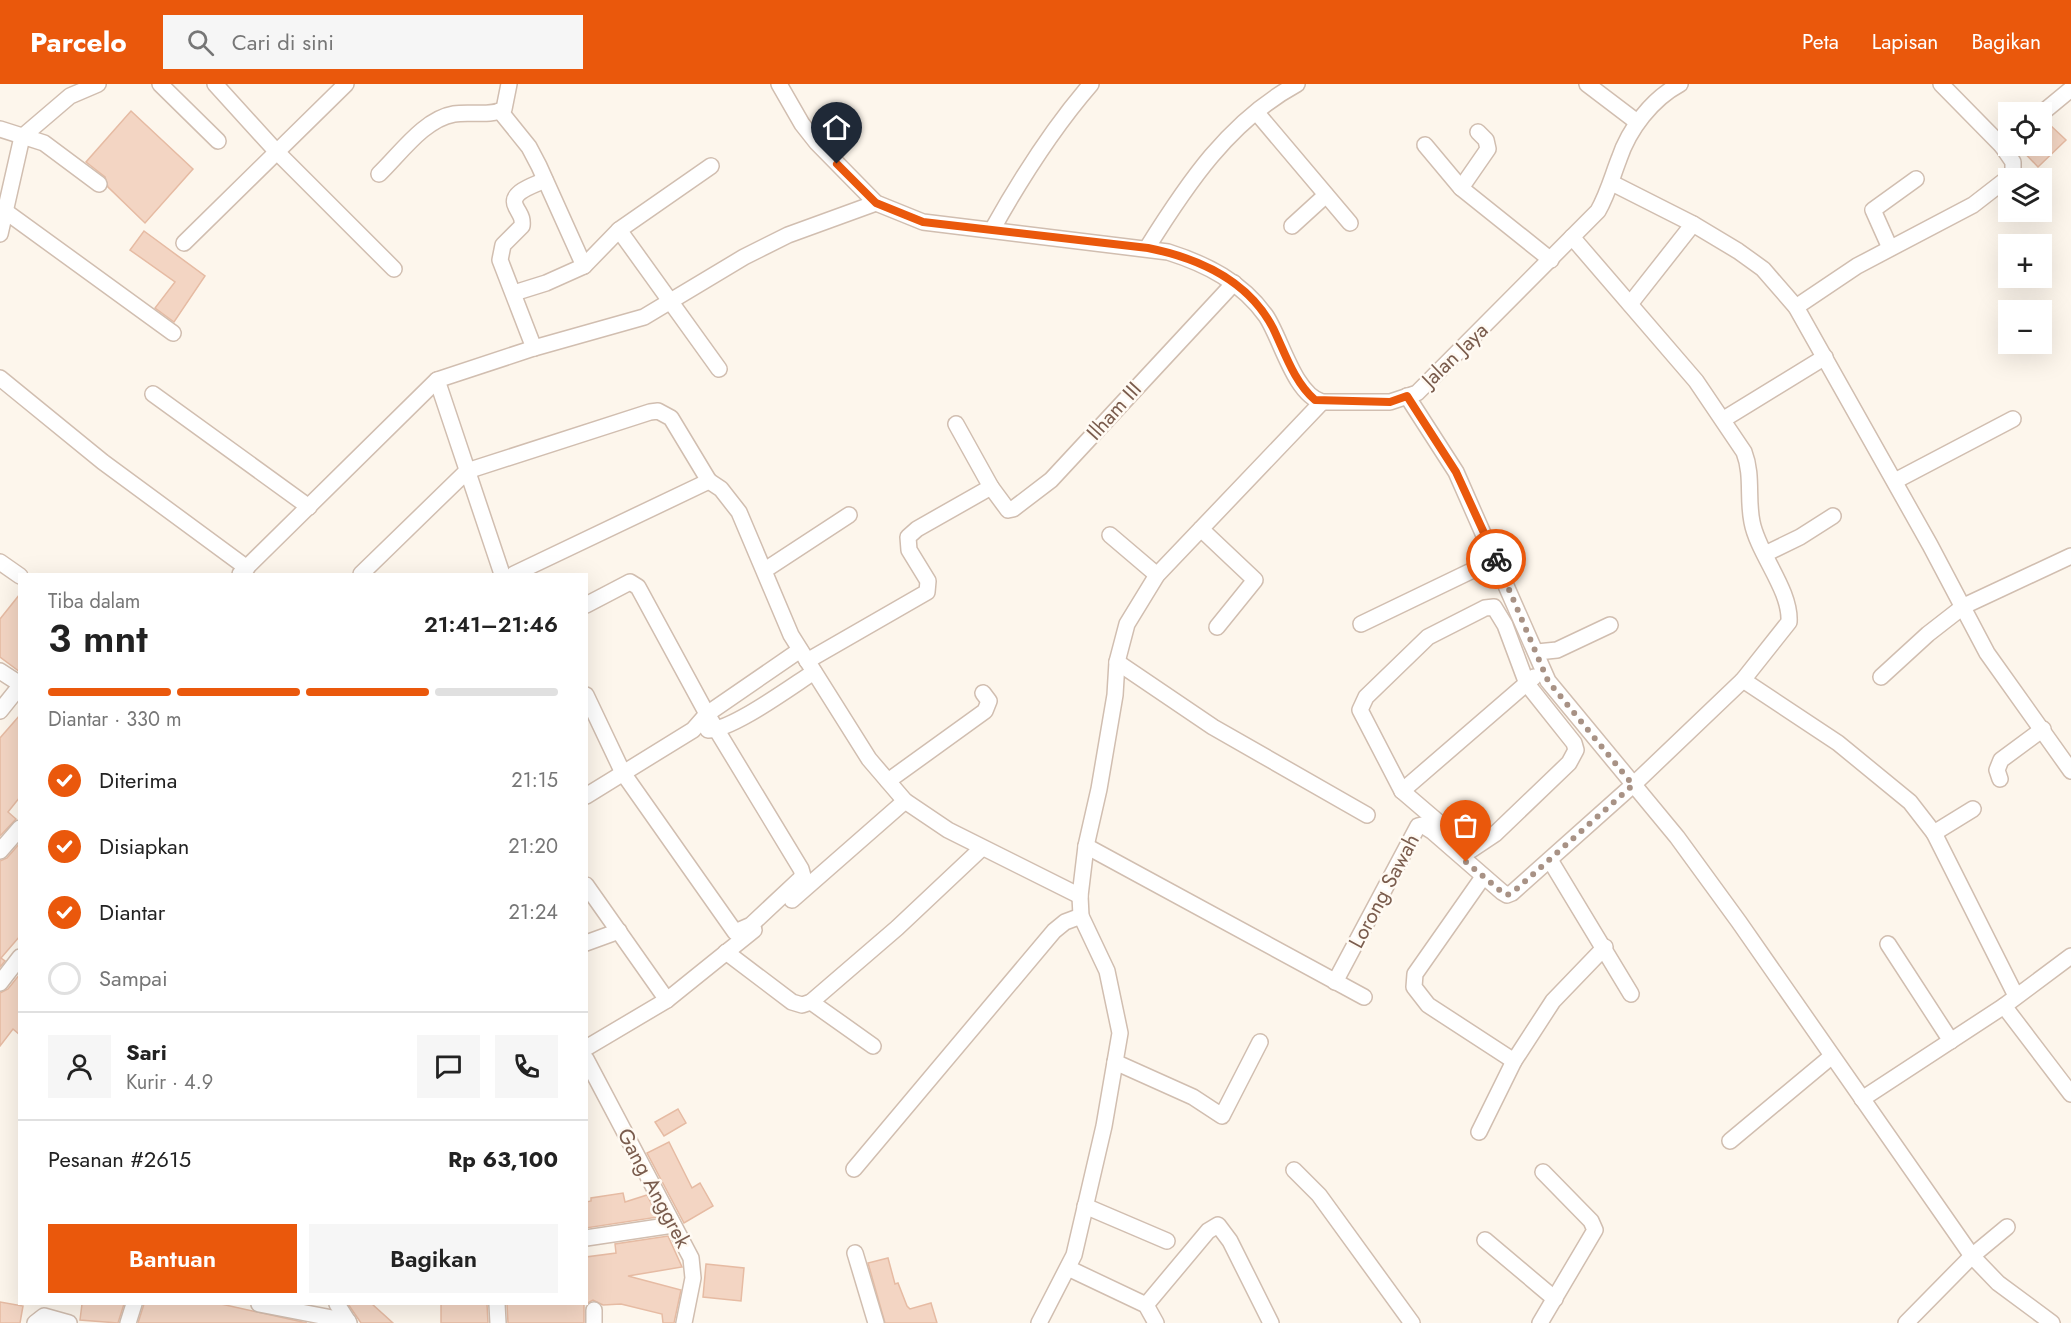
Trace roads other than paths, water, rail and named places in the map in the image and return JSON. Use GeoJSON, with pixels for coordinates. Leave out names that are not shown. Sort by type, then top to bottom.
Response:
{"type":"FeatureCollection","features":[{"type":"Feature","properties":{"kind":"street"},"geometry":{"type":"LineString","coordinates":[[0,234],[22,137],[70,96],[98,84]]}},
{"type":"Feature","properties":{"kind":"street"},"geometry":{"type":"LineString","coordinates":[[160,84],[218,141]]}},
{"type":"Feature","properties":{"kind":"street"},"geometry":{"type":"LineString","coordinates":[[215,84],[276,151],[394,269]]}},
{"type":"Feature","properties":{"kind":"street"},"geometry":{"type":"LineString","coordinates":[[184,243],[346,84]]}},
{"type":"Feature","properties":{"kind":"street"},"geometry":{"type":"LineString","coordinates":[[379,174],[427,126],[440,118],[454,114],[500,111],[507,103],[509,84]]}},
{"type":"Feature","properties":{"kind":"street"},"geometry":{"type":"LineString","coordinates":[[779,84],[802,124],[817,143],[876,203],[923,222],[1148,248],[1198,262],[1234,283],[1265,315],[1303,388],[1315,400],[1322,402],[1157,575],[1127,624],[1117,662],[1115,695],[1099,789],[1086,846],[1080,896],[1081,916],[1107,971],[1120,1033],[1104,1126],[1074,1255],[1039,1323]]}},
{"type":"Feature","properties":{"kind":"street"},"geometry":{"type":"LineString","coordinates":[[992,230],[1025,171],[1066,112],[1091,84]]}},
{"type":"Feature","properties":{"kind":"street"},"geometry":{"type":"LineString","coordinates":[[1148,248],[1186,185],[1213,151],[1257,113],[1297,84]]}},
{"type":"Feature","properties":{"kind":"street"},"geometry":{"type":"LineString","coordinates":[[1587,84],[1637,122]]}},
{"type":"Feature","properties":{"kind":"street","name":"Jalan Jaya"},"geometry":{"type":"LineString","coordinates":[[1322,402],[1390,402],[1416,393],[1598,211],[1612,183],[1619,158],[1637,122],[1655,102],[1680,84]]}},
{"type":"Feature","properties":{"kind":"street"},"geometry":{"type":"LineString","coordinates":[[1941,84],[1998,137]]}},
{"type":"Feature","properties":{"kind":"street"},"geometry":{"type":"LineString","coordinates":[[2052,105],[2071,89]]}},
{"type":"Feature","properties":{"kind":"street"},"geometry":{"type":"LineString","coordinates":[[500,111],[529,147],[584,266]]}},
{"type":"Feature","properties":{"kind":"street"},"geometry":{"type":"LineString","coordinates":[[1257,113],[1350,223]]}},
{"type":"Feature","properties":{"kind":"street"},"geometry":{"type":"LineString","coordinates":[[0,129],[44,143],[99,184]]}},
{"type":"Feature","properties":{"kind":"street"},"geometry":{"type":"LineString","coordinates":[[1461,188],[1488,149],[1486,140],[1478,132]]}},
{"type":"Feature","properties":{"kind":"street"},"geometry":{"type":"LineString","coordinates":[[1425,145],[1461,188],[1551,260]]}},
{"type":"Feature","properties":{"kind":"street"},"geometry":{"type":"LineString","coordinates":[[1796,308],[1857,266],[1973,205],[2013,174],[2015,168],[2010,156]]}},
{"type":"Feature","properties":{"kind":"street"},"geometry":{"type":"LineString","coordinates":[[514,292],[546,284],[584,266],[619,231],[711,166]]}},
{"type":"Feature","properties":{"kind":"street"},"geometry":{"type":"LineString","coordinates":[[1890,248],[1873,210],[1916,179]]}},
{"type":"Feature","properties":{"kind":"street"},"geometry":{"type":"LineString","coordinates":[[534,348],[500,260],[503,245],[522,226],[523,218],[514,205],[514,200],[520,192],[545,180]]}},
{"type":"Feature","properties":{"kind":"street"},"geometry":{"type":"LineString","coordinates":[[1612,183],[1693,224],[1763,269],[1796,308],[1895,481],[1964,606],[1987,653],[2043,729],[2066,754],[2071,771]]}},
{"type":"Feature","properties":{"kind":"street"},"geometry":{"type":"LineString","coordinates":[[1292,226],[1326,195]]}},
{"type":"Feature","properties":{"kind":"street"},"geometry":{"type":"LineString","coordinates":[[0,378],[243,571],[437,380],[534,348],[644,317],[744,257],[788,235],[876,203]]}},
{"type":"Feature","properties":{"kind":"street"},"geometry":{"type":"LineString","coordinates":[[5,211],[173,333]]}},
{"type":"Feature","properties":{"kind":"street"},"geometry":{"type":"LineString","coordinates":[[1630,304],[1693,224]]}},
{"type":"Feature","properties":{"kind":"street"},"geometry":{"type":"LineString","coordinates":[[619,231],[719,369]]}},
{"type":"Feature","properties":{"kind":"street"},"geometry":{"type":"LineString","coordinates":[[1572,237],[1696,381],[1724,419],[1748,463],[1752,524],[1765,554],[1800,537],[1833,516]]}},
{"type":"Feature","properties":{"kind":"street","name":"Ilham III"},"geometry":{"type":"LineString","coordinates":[[956,424],[991,487],[1008,510],[1027,501],[1051,480],[1234,283]]}},
{"type":"Feature","properties":{"kind":"street"},"geometry":{"type":"LineString","coordinates":[[1724,419],[1825,357]]}},
{"type":"Feature","properties":{"kind":"street"},"geometry":{"type":"LineString","coordinates":[[437,380],[502,573]]}},
{"type":"Feature","properties":{"kind":"street"},"geometry":{"type":"LineString","coordinates":[[153,394],[309,507]]}},
{"type":"Feature","properties":{"kind":"street"},"geometry":{"type":"LineString","coordinates":[[1407,396],[1456,472],[1548,681],[1677,837],[1972,1256],[2032,1318],[2052,1323]]}},
{"type":"Feature","properties":{"kind":"street"},"geometry":{"type":"LineString","coordinates":[[362,573],[467,471],[658,411],[671,418],[710,481],[721,489],[739,512],[791,635],[869,759],[904,801],[948,830],[1080,896]]}},
{"type":"Feature","properties":{"kind":"street"},"geometry":{"type":"LineString","coordinates":[[1895,481],[2013,419]]}},
{"type":"Feature","properties":{"kind":"street"},"geometry":{"type":"LineString","coordinates":[[516,573],[710,481]]}},
{"type":"Feature","properties":{"kind":"street"},"geometry":{"type":"LineString","coordinates":[[588,795],[693,730],[707,714],[748,687],[807,661],[927,592],[928,581],[909,550],[908,537],[917,529],[991,487]]}},
{"type":"Feature","properties":{"kind":"street"},"geometry":{"type":"LineString","coordinates":[[765,570],[849,515]]}},
{"type":"Feature","properties":{"kind":"street"},"geometry":{"type":"LineString","coordinates":[[1201,529],[1255,580],[1217,627]]}},
{"type":"Feature","properties":{"kind":"street"},"geometry":{"type":"LineString","coordinates":[[1110,535],[1157,575]]}},
{"type":"Feature","properties":{"kind":"street","name":"Lorong Sawah"},"geometry":{"type":"LineString","coordinates":[[1335,982],[1418,826],[1422,825],[1434,832],[1483,877],[1507,895],[1519,888],[1633,785],[1743,680],[1789,622],[1788,610],[1765,554]]}},
{"type":"Feature","properties":{"kind":"street"},"geometry":{"type":"LineString","coordinates":[[1881,677],[1928,634],[1964,606],[2071,556]]}},
{"type":"Feature","properties":{"kind":"street"},"geometry":{"type":"LineString","coordinates":[[1361,624],[1496,559]]}},
{"type":"Feature","properties":{"kind":"street"},"geometry":{"type":"LineString","coordinates":[[0,562],[18,575]]}},
{"type":"Feature","properties":{"kind":"street"},"geometry":{"type":"LineString","coordinates":[[588,603],[630,582],[638,587],[707,714],[803,876],[762,916],[740,932],[735,932],[623,773],[588,699]]}},
{"type":"Feature","properties":{"kind":"street"},"geometry":{"type":"LineString","coordinates":[[1494,607],[1505,625],[1527,684],[1574,743],[1576,750],[1569,763],[1496,834],[1471,850],[1402,791],[1360,710],[1366,697],[1409,653],[1449,624],[1485,608],[1494,607]]}},
{"type":"Feature","properties":{"kind":"street"},"geometry":{"type":"LineString","coordinates":[[1537,652],[1557,650],[1610,625]]}},
{"type":"Feature","properties":{"kind":"street"},"geometry":{"type":"LineString","coordinates":[[693,730],[717,730],[761,705],[807,661]]}},
{"type":"Feature","properties":{"kind":"street"},"geometry":{"type":"LineString","coordinates":[[1117,662],[1214,727],[1367,815]]}},
{"type":"Feature","properties":{"kind":"street"},"geometry":{"type":"LineString","coordinates":[[1402,791],[1543,668]]}},
{"type":"Feature","properties":{"kind":"street"},"geometry":{"type":"LineString","coordinates":[[0,671],[18,684]]}},
{"type":"Feature","properties":{"kind":"street"},"geometry":{"type":"LineString","coordinates":[[1743,680],[1838,743],[1910,802],[1934,833],[2010,1001],[2071,1094]]}},
{"type":"Feature","properties":{"kind":"street"},"geometry":{"type":"LineString","coordinates":[[748,687],[761,705]]}},
{"type":"Feature","properties":{"kind":"street"},"geometry":{"type":"LineString","coordinates":[[0,711],[18,688]]}},
{"type":"Feature","properties":{"kind":"street"},"geometry":{"type":"LineString","coordinates":[[888,781],[985,711],[989,701],[983,693]]}},
{"type":"Feature","properties":{"kind":"street"},"geometry":{"type":"LineString","coordinates":[[2000,779],[1997,770],[2001,760],[2043,729]]}},
{"type":"Feature","properties":{"kind":"street"},"geometry":{"type":"LineString","coordinates":[[588,1047],[667,1000],[823,875],[904,801]]}},
{"type":"Feature","properties":{"kind":"street"},"geometry":{"type":"LineString","coordinates":[[1934,833],[1973,808]]}},
{"type":"Feature","properties":{"kind":"street"},"geometry":{"type":"LineString","coordinates":[[0,851],[18,830]]}},
{"type":"Feature","properties":{"kind":"street"},"geometry":{"type":"LineString","coordinates":[[1086,846],[1364,997]]}},
{"type":"Feature","properties":{"kind":"street"},"geometry":{"type":"LineString","coordinates":[[726,952],[792,1002],[802,1005],[811,1002],[897,928],[982,848]]}},
{"type":"Feature","properties":{"kind":"street"},"geometry":{"type":"LineString","coordinates":[[1550,860],[1605,947],[1631,994]]}},
{"type":"Feature","properties":{"kind":"street"},"geometry":{"type":"LineString","coordinates":[[1483,877],[1415,974],[1414,987],[1428,1005],[1514,1061]]}},
{"type":"Feature","properties":{"kind":"street"},"geometry":{"type":"LineString","coordinates":[[588,888],[667,1000]]}},
{"type":"Feature","properties":{"kind":"street"},"geometry":{"type":"LineString","coordinates":[[854,1169],[1054,931],[1065,922],[1081,916]]}},
{"type":"Feature","properties":{"kind":"street"},"geometry":{"type":"LineString","coordinates":[[588,942],[619,931]]}},
{"type":"Feature","properties":{"kind":"street"},"geometry":{"type":"LineString","coordinates":[[1888,944],[1951,1041]]}},
{"type":"Feature","properties":{"kind":"street"},"geometry":{"type":"LineString","coordinates":[[1479,1132],[1514,1061],[1553,1001],[1605,947]]}},
{"type":"Feature","properties":{"kind":"street"},"geometry":{"type":"LineString","coordinates":[[1862,1099],[2010,1001],[2071,956]]}},
{"type":"Feature","properties":{"kind":"street"},"geometry":{"type":"LineString","coordinates":[[0,983],[18,960]]}},
{"type":"Feature","properties":{"kind":"street"},"geometry":{"type":"LineString","coordinates":[[811,1002],[873,1046]]}},
{"type":"Feature","properties":{"kind":"street"},"geometry":{"type":"LineString","coordinates":[[1115,1062],[1192,1097],[1222,1116],[1260,1042]]}},
{"type":"Feature","properties":{"kind":"street"},"geometry":{"type":"LineString","coordinates":[[1730,1141],[1832,1056]]}},
{"type":"Feature","properties":{"kind":"street","name":"Gang Anggrek"},"geometry":{"type":"LineString","coordinates":[[588,1063],[694,1269],[684,1323]]}},
{"type":"Feature","properties":{"kind":"street"},"geometry":{"type":"LineString","coordinates":[[1294,1170],[1319,1195],[1412,1323]]}},
{"type":"Feature","properties":{"kind":"street"},"geometry":{"type":"LineString","coordinates":[[1540,1323],[1595,1228],[1591,1221],[1543,1172]]}},
{"type":"Feature","properties":{"kind":"street"},"geometry":{"type":"LineString","coordinates":[[1085,1206],[1167,1241]]}},
{"type":"Feature","properties":{"kind":"street"},"geometry":{"type":"LineString","coordinates":[[588,1238],[673,1225]]}},
{"type":"Feature","properties":{"kind":"street"},"geometry":{"type":"LineString","coordinates":[[1146,1305],[1208,1231],[1218,1226],[1230,1240],[1271,1323]]}},
{"type":"Feature","properties":{"kind":"street"},"geometry":{"type":"LineString","coordinates":[[1906,1323],[1972,1256],[2007,1227]]}},
{"type":"Feature","properties":{"kind":"street"},"geometry":{"type":"LineString","coordinates":[[1485,1240],[1555,1299]]}},
{"type":"Feature","properties":{"kind":"street"},"geometry":{"type":"LineString","coordinates":[[855,1253],[876,1323]]}},
{"type":"Feature","properties":{"kind":"street"},"geometry":{"type":"LineString","coordinates":[[1068,1268],[1146,1305],[1156,1323]]}},
{"type":"Feature","properties":{"kind":"street"},"geometry":{"type":"LineString","coordinates":[[128,1323],[134,1305]]}},
{"type":"Feature","properties":{"kind":"street"},"geometry":{"type":"LineString","coordinates":[[264,1305],[349,1322]]}},
{"type":"Feature","properties":{"kind":"street"},"geometry":{"type":"LineString","coordinates":[[337,1305],[349,1322]]}},
{"type":"Feature","properties":{"kind":"street"},"geometry":{"type":"LineString","coordinates":[[497,1305],[498,1323]]}},
{"type":"Feature","properties":{"kind":"street"},"geometry":{"type":"LineString","coordinates":[[35,1323],[44,1316],[69,1323]]}}]}
